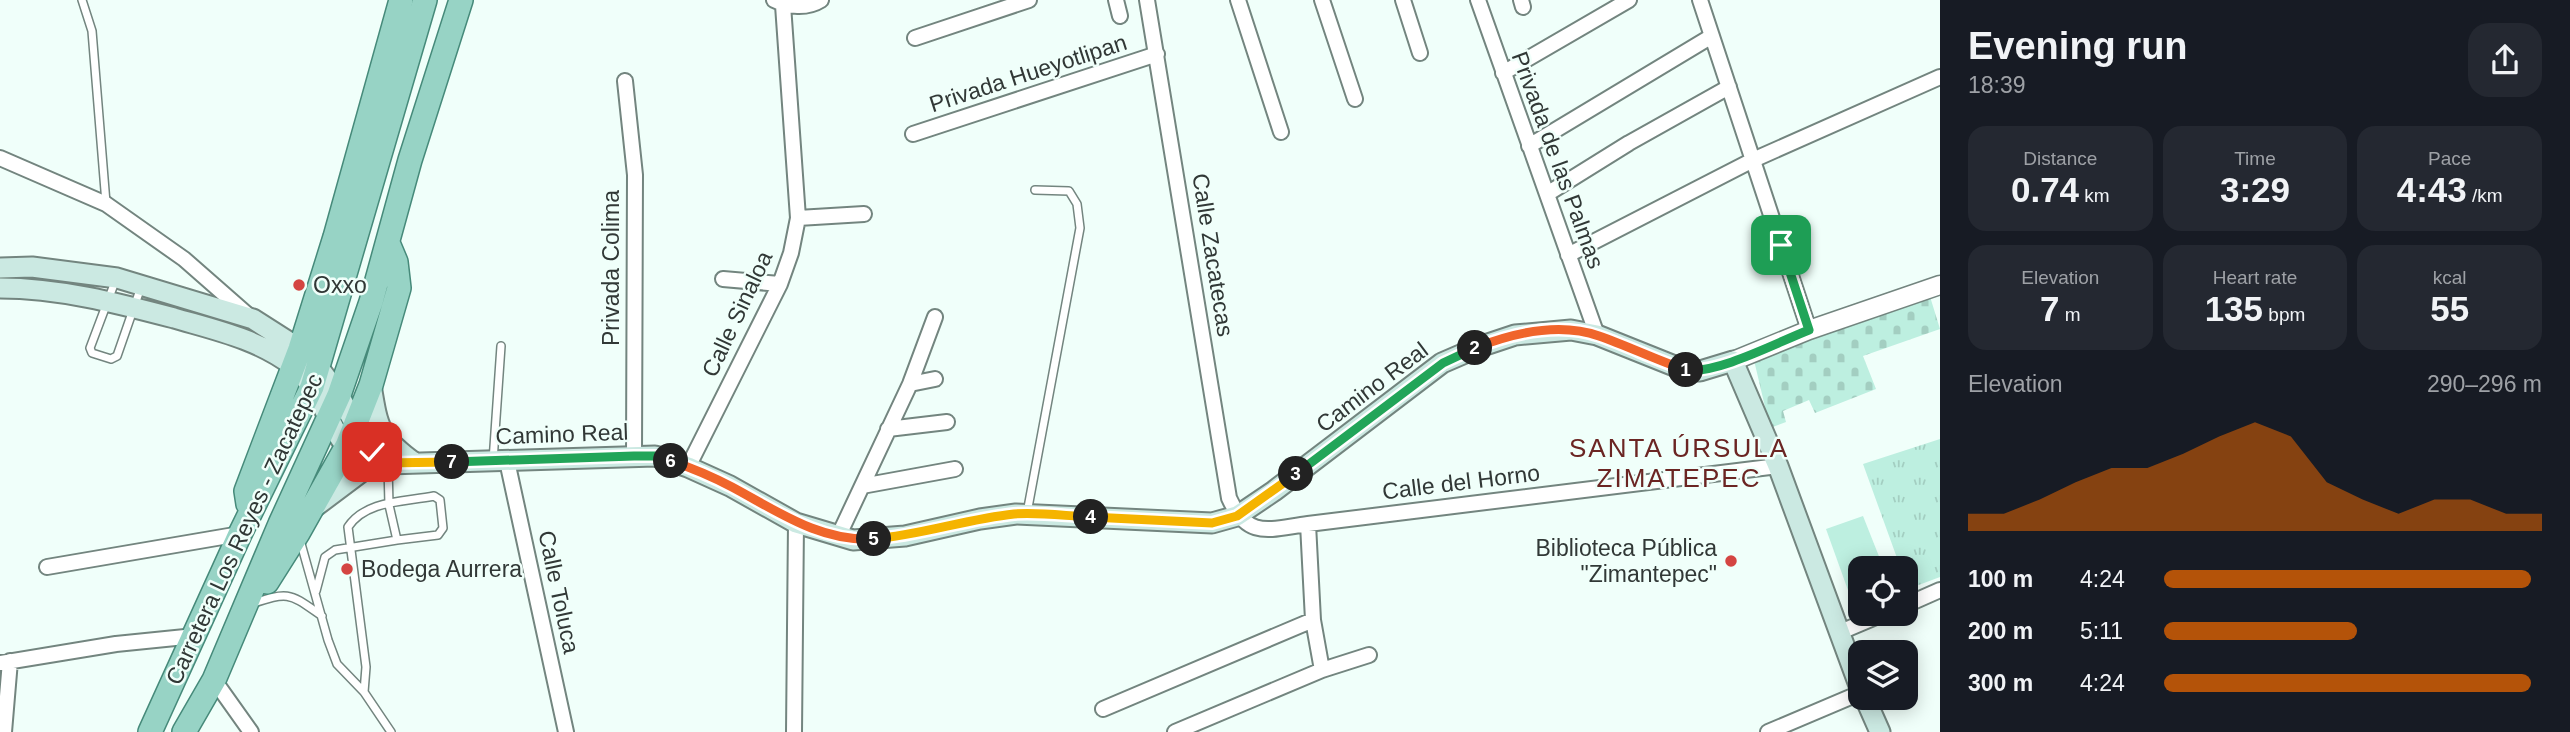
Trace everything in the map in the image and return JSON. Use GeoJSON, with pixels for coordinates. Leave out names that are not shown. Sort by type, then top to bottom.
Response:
{"type":"FeatureCollection","features":[{"type":"Feature","properties":{"kind":"main road"},"geometry":{"type":"LineString","coordinates":[[245,524],[246,491],[297,358],[335,237],[401,0]]}},
{"type":"Feature","properties":{"kind":"main road","name":"Carretera Los Reyes - Zacatepec"},"geometry":{"type":"LineString","coordinates":[[150,732],[316,377],[425,0]]}},
{"type":"Feature","properties":{"kind":"main road","name":"Carretera Los Reyes - Zacatepec"},"geometry":{"type":"LineString","coordinates":[[184,732],[214,680],[280,524],[339,395],[371,302],[414,147],[461,0]]}},
{"type":"Feature","properties":{"kind":"main road"},"geometry":{"type":"LineString","coordinates":[[249,601],[273,575],[311,510],[351,436],[371,385],[399,288],[396,262],[388,243]]}},
{"type":"Feature","properties":{"kind":"main road"},"geometry":{"type":"LineString","coordinates":[[0,268],[32,267],[117,278],[253,319],[339,395],[359,459],[380,464]]}},
{"type":"Feature","properties":{"kind":"main road"},"geometry":{"type":"LineString","coordinates":[[0,288],[20,288],[110,300],[231,334],[297,358]]}},
{"type":"Feature","properties":{"kind":"main road","name":"Camino Real"},"geometry":{"type":"LineString","coordinates":[[380,464],[655,456],[730,486],[796,523],[853,540],[905,536],[980,519],[1027,514],[1212,523],[1237,516],[1274,491],[1443,363],[1515,335],[1571,330],[1597,335],[1688,371],[1700,371],[1733,361]]}},
{"type":"Feature","properties":{"kind":"main road"},"geometry":{"type":"LineString","coordinates":[[1733,361],[1778,466],[1848,659]]}},
{"type":"Feature","properties":{"kind":"main road"},"geometry":{"type":"LineString","coordinates":[[316,377],[329,417],[351,436]]}},
{"type":"Feature","properties":{"kind":"main road"},"geometry":{"type":"LineString","coordinates":[[371,385],[384,436],[392,446],[415,463]]}},
{"type":"Feature","properties":{"kind":"main road"},"geometry":{"type":"LineString","coordinates":[[311,510],[380,464]]}},
{"type":"Feature","properties":{"kind":"main road"},"geometry":{"type":"LineString","coordinates":[[1870,710],[1880,732]]}},
{"type":"Feature","properties":{"kind":"street"},"geometry":{"type":"LineString","coordinates":[[778,2],[808,6],[821,0]]}},
{"type":"Feature","properties":{"kind":"street"},"geometry":{"type":"LineString","coordinates":[[915,38],[1030,0]]}},
{"type":"Feature","properties":{"kind":"street"},"geometry":{"type":"LineString","coordinates":[[1116,0],[1120,16]]}},
{"type":"Feature","properties":{"kind":"street","name":"Calle Zacatecas"},"geometry":{"type":"LineString","coordinates":[[1147,0],[1229,498],[1237,516]]}},
{"type":"Feature","properties":{"kind":"street"},"geometry":{"type":"LineString","coordinates":[[1238,0],[1281,132]]}},
{"type":"Feature","properties":{"kind":"street"},"geometry":{"type":"LineString","coordinates":[[1322,0],[1355,99]]}},
{"type":"Feature","properties":{"kind":"street"},"geometry":{"type":"LineString","coordinates":[[1403,0],[1420,52]]}},
{"type":"Feature","properties":{"kind":"street","name":"Privada de las Palmas"},"geometry":{"type":"LineString","coordinates":[[1478,0],[1597,335]]}},
{"type":"Feature","properties":{"kind":"street"},"geometry":{"type":"LineString","coordinates":[[1503,73],[1629,0]]}},
{"type":"Feature","properties":{"kind":"street","name":"Calle Sinaloa"},"geometry":{"type":"LineString","coordinates":[[688,467],[780,284],[791,253],[798,218],[778,2]]}},
{"type":"Feature","properties":{"kind":"street"},"geometry":{"type":"LineString","coordinates":[[1705,3],[1728,87],[1809,330]]}},
{"type":"Feature","properties":{"kind":"street"},"geometry":{"type":"LineString","coordinates":[[1529,146],[1712,36]]}},
{"type":"Feature","properties":{"kind":"street","name":"Privada Hueyotlipan"},"geometry":{"type":"LineString","coordinates":[[913,134],[1157,54]]}},
{"type":"Feature","properties":{"kind":"street"},"geometry":{"type":"LineString","coordinates":[[1568,255],[1753,160],[1940,77]]}},
{"type":"Feature","properties":{"kind":"street","name":"Privada Colima"},"geometry":{"type":"LineString","coordinates":[[625,81],[635,175],[634,456]]}},
{"type":"Feature","properties":{"kind":"street"},"geometry":{"type":"LineString","coordinates":[[1547,194],[1629,143],[1728,87]]}},
{"type":"Feature","properties":{"kind":"street"},"geometry":{"type":"LineString","coordinates":[[0,158],[106,204],[184,259],[253,319]]}},
{"type":"Feature","properties":{"kind":"street"},"geometry":{"type":"LineString","coordinates":[[798,218],[864,214]]}},
{"type":"Feature","properties":{"kind":"street"},"geometry":{"type":"LineString","coordinates":[[723,279],[780,284]]}},
{"type":"Feature","properties":{"kind":"street"},"geometry":{"type":"LineString","coordinates":[[1733,361],[1809,330],[1940,285]]}},
{"type":"Feature","properties":{"kind":"street"},"geometry":{"type":"LineString","coordinates":[[838,537],[910,383],[935,317]]}},
{"type":"Feature","properties":{"kind":"street"},"geometry":{"type":"LineString","coordinates":[[910,383],[934,379]]}},
{"type":"Feature","properties":{"kind":"street"},"geometry":{"type":"LineString","coordinates":[[888,429],[947,422]]}},
{"type":"Feature","properties":{"kind":"street","name":"Calle Toluca"},"geometry":{"type":"LineString","coordinates":[[500,461],[566,732]]}},
{"type":"Feature","properties":{"kind":"street","name":"Calle del Horno"},"geometry":{"type":"LineString","coordinates":[[1237,516],[1248,526],[1265,529],[1778,466]]}},
{"type":"Feature","properties":{"kind":"street"},"geometry":{"type":"LineString","coordinates":[[862,486],[955,469]]}},
{"type":"Feature","properties":{"kind":"street"},"geometry":{"type":"LineString","coordinates":[[794,732],[796,523]]}},
{"type":"Feature","properties":{"kind":"street"},"geometry":{"type":"LineString","coordinates":[[47,567],[245,524]]}},
{"type":"Feature","properties":{"kind":"street"},"geometry":{"type":"LineString","coordinates":[[1308,524],[1313,620],[1322,670]]}},
{"type":"Feature","properties":{"kind":"street"},"geometry":{"type":"LineString","coordinates":[[1918,600],[1940,590]]}},
{"type":"Feature","properties":{"kind":"street"},"geometry":{"type":"LineString","coordinates":[[1103,709],[1313,620]]}},
{"type":"Feature","properties":{"kind":"street"},"geometry":{"type":"LineString","coordinates":[[1838,633],[1854,626]]}},
{"type":"Feature","properties":{"kind":"street"},"geometry":{"type":"LineString","coordinates":[[4,732],[5,662],[116,643],[195,636]]}},
{"type":"Feature","properties":{"kind":"street"},"geometry":{"type":"LineString","coordinates":[[1175,732],[1322,670],[1369,655]]}},
{"type":"Feature","properties":{"kind":"street"},"geometry":{"type":"LineString","coordinates":[[214,680],[250,732]]}},
{"type":"Feature","properties":{"kind":"street"},"geometry":{"type":"LineString","coordinates":[[1768,732],[1848,696]]}},
{"type":"Feature","properties":{"kind":"lane"},"geometry":{"type":"LineString","coordinates":[[82,0],[92,31],[106,204]]}},
{"type":"Feature","properties":{"kind":"lane"},"geometry":{"type":"LineString","coordinates":[[1027,514],[1080,228],[1077,204],[1069,191],[1035,190]]}},
{"type":"Feature","properties":{"kind":"lane"},"geometry":{"type":"LineString","coordinates":[[117,278],[90,348],[92,354],[111,359],[117,356],[141,286]]}},
{"type":"Feature","properties":{"kind":"lane"},"geometry":{"type":"LineString","coordinates":[[500,461],[501,346]]}},
{"type":"Feature","properties":{"kind":"lane"},"geometry":{"type":"LineString","coordinates":[[380,464],[397,540]]}},
{"type":"Feature","properties":{"kind":"lane"},"geometry":{"type":"LineString","coordinates":[[316,592],[325,557],[335,550],[349,549],[441,532],[443,528],[440,500],[434,496],[371,507],[355,516],[348,527],[349,549],[366,667],[364,692]]}},
{"type":"Feature","properties":{"kind":"lane"},"geometry":{"type":"LineString","coordinates":[[298,533],[337,664],[364,692],[391,732]]}},
{"type":"Feature","properties":{"kind":"lane"},"geometry":{"type":"LineString","coordinates":[[249,601],[278,595],[293,596],[323,617]]}},
{"type":"Feature","properties":{"kind":"green space"},"geometry":{"type":"Polygon","coordinates":[[[1928,290],[1940,329],[1863,356],[1876,389],[1815,413],[1809,400],[1783,411],[1786,422],[1770,428],[1753,356],[1928,290]]]}},
{"type":"Feature","properties":{"kind":"green space"},"geometry":{"type":"Polygon","coordinates":[[[1940,439],[1940,577],[1918,585],[1918,556],[1896,556],[1863,464],[1940,439]]]}},
{"type":"Feature","properties":{"kind":"green space"},"geometry":{"type":"Polygon","coordinates":[[[1863,516],[1879,556],[1848,556],[1848,590],[1826,529],[1863,516]]]}},
{"type":"Feature","properties":{"kind":"place","name":"Oxxo"},"geometry":{"type":"Point","coordinates":[299,285]}},
{"type":"Feature","properties":{"kind":"place","name":"Biblioteca Pública \"Zimantepec\""},"geometry":{"type":"Point","coordinates":[1731,561]}},
{"type":"Feature","properties":{"kind":"place","name":"Bodega Aurrera"},"geometry":{"type":"Point","coordinates":[347,569]}},
{"type":"Feature","properties":{"kind":"district","name":"SANTA ÚRSULA ZIMATEPEC"},"geometry":{"type":"Point","coordinates":[1679,463]}},
{"type":"Feature","properties":{"kind":"route"},"geometry":{"type":"LineString","coordinates":[[372,452],[382,463],[387,464],[655,456],[730,486],[796,523],[853,540],[905,536],[1016,514],[1212,523],[1237,516],[1274,491],[1443,363],[1515,335],[1547,330],[1571,330],[1597,335],[1688,371],[1700,371],[1733,361],[1809,330],[1781,245]]}}]}
